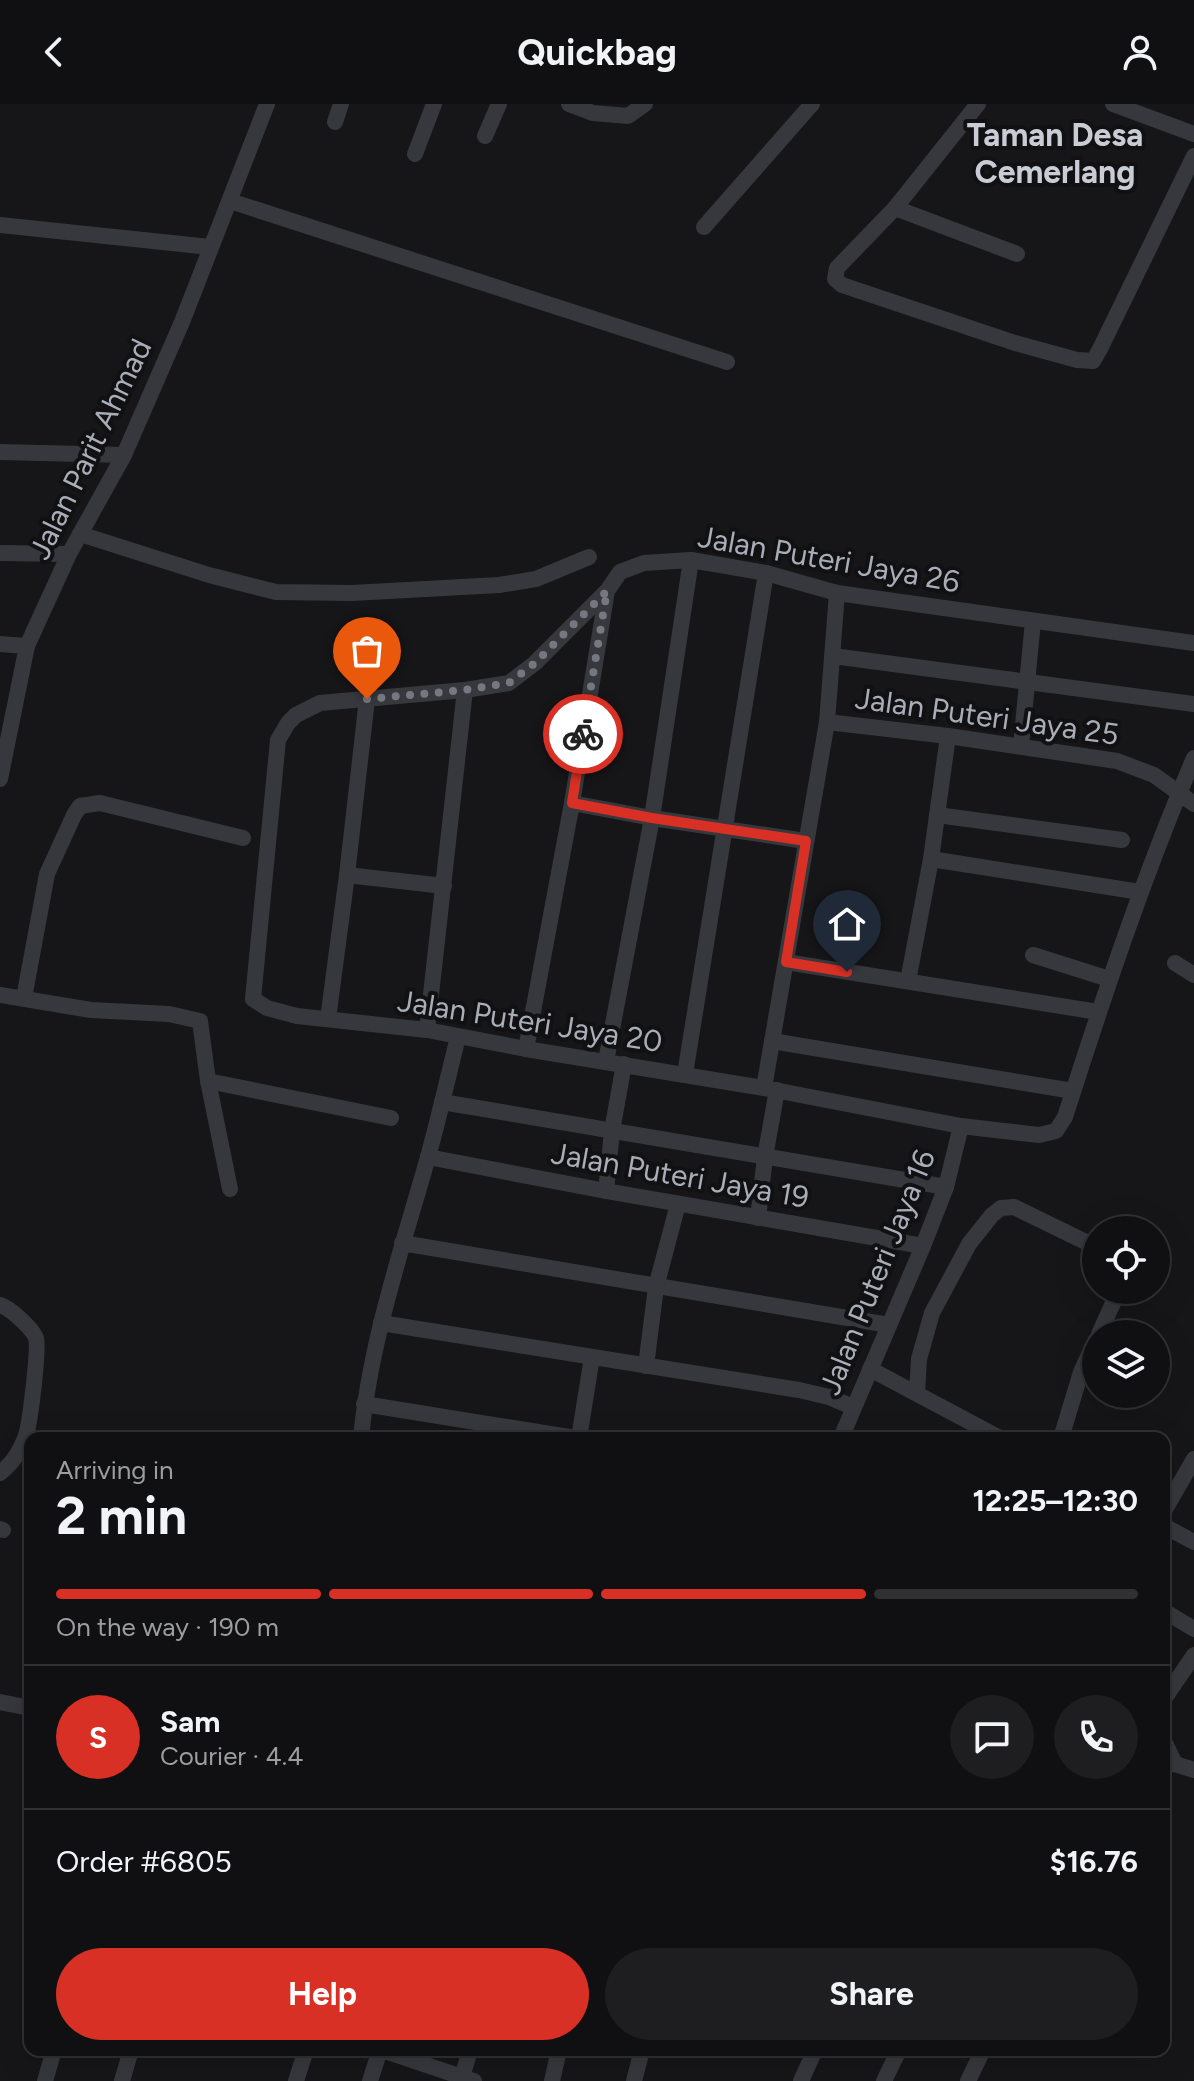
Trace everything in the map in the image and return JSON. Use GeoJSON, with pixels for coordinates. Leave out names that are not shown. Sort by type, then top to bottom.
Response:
{"type":"FeatureCollection","features":[{"type":"Feature","properties":{"kind":"street","name":"Jalan Parit Ahmad"},"geometry":{"type":"LineString","coordinates":[[0,779],[8,698],[27,646],[69,554],[124,455],[182,322],[210,247],[236,204],[267,104]]}},
{"type":"Feature","properties":{"kind":"street"},"geometry":{"type":"LineString","coordinates":[[335,122],[341,104]]}},
{"type":"Feature","properties":{"kind":"street"},"geometry":{"type":"LineString","coordinates":[[415,154],[434,104]]}},
{"type":"Feature","properties":{"kind":"street"},"geometry":{"type":"LineString","coordinates":[[485,136],[499,104]]}},
{"type":"Feature","properties":{"kind":"street"},"geometry":{"type":"LineString","coordinates":[[569,104],[593,113],[628,116],[645,104]]}},
{"type":"Feature","properties":{"kind":"street"},"geometry":{"type":"LineString","coordinates":[[704,227],[812,104]]}},
{"type":"Feature","properties":{"kind":"street"},"geometry":{"type":"LineString","coordinates":[[978,104],[895,208],[837,268],[835,279],[842,285],[1015,343],[1077,360],[1093,361],[1194,156]]}},
{"type":"Feature","properties":{"kind":"street"},"geometry":{"type":"LineString","coordinates":[[1113,104],[1194,134]]}},
{"type":"Feature","properties":{"kind":"street"},"geometry":{"type":"LineString","coordinates":[[236,204],[727,362]]}},
{"type":"Feature","properties":{"kind":"street"},"geometry":{"type":"LineString","coordinates":[[895,208],[1017,254]]}},
{"type":"Feature","properties":{"kind":"street"},"geometry":{"type":"LineString","coordinates":[[0,225],[210,247]]}},
{"type":"Feature","properties":{"kind":"street"},"geometry":{"type":"LineString","coordinates":[[0,452],[124,455]]}},
{"type":"Feature","properties":{"kind":"street"},"geometry":{"type":"LineString","coordinates":[[80,534],[209,575],[276,592],[366,593],[499,585],[536,579],[589,557]]}},
{"type":"Feature","properties":{"kind":"street"},"geometry":{"type":"LineString","coordinates":[[0,553],[69,554]]}},
{"type":"Feature","properties":{"kind":"street"},"geometry":{"type":"LineString","coordinates":[[606,1061],[652,818],[691,560]]}},
{"type":"Feature","properties":{"kind":"street","name":"Jalan Puteri Jaya 26"},"geometry":{"type":"LineString","coordinates":[[278,740],[296,715],[320,703],[509,683],[535,663],[607,591],[620,572],[644,563],[691,560],[766,573],[837,593],[1194,643]]}},
{"type":"Feature","properties":{"kind":"street"},"geometry":{"type":"LineString","coordinates":[[685,1074],[766,573]]}},
{"type":"Feature","properties":{"kind":"street"},"geometry":{"type":"LineString","coordinates":[[526,1049],[572,803],[607,591]]}},
{"type":"Feature","properties":{"kind":"street"},"geometry":{"type":"LineString","coordinates":[[758,1218],[771,1089],[772,1041],[827,722],[837,593]]}},
{"type":"Feature","properties":{"kind":"street"},"geometry":{"type":"LineString","coordinates":[[1021,746],[1033,621]]}},
{"type":"Feature","properties":{"kind":"street"},"geometry":{"type":"LineString","coordinates":[[0,644],[27,646]]}},
{"type":"Feature","properties":{"kind":"street"},"geometry":{"type":"LineString","coordinates":[[833,656],[1194,704]]}},
{"type":"Feature","properties":{"kind":"street"},"geometry":{"type":"LineString","coordinates":[[427,1030],[465,690]]}},
{"type":"Feature","properties":{"kind":"street"},"geometry":{"type":"LineString","coordinates":[[328,1019],[367,699]]}},
{"type":"Feature","properties":{"kind":"street","name":"Jalan Puteri Jaya 25"},"geometry":{"type":"LineString","coordinates":[[827,722],[1117,761],[1154,775],[1194,804]]}},
{"type":"Feature","properties":{"kind":"street"},"geometry":{"type":"LineString","coordinates":[[908,981],[931,859],[948,736]]}},
{"type":"Feature","properties":{"kind":"street","name":"Jalan Puteri Jaya 20"},"geometry":{"type":"LineString","coordinates":[[278,740],[253,999],[267,1008],[297,1016],[427,1030],[771,1089],[961,1126],[1039,1135],[1056,1131],[1065,1117],[1073,1091]]}},
{"type":"Feature","properties":{"kind":"street"},"geometry":{"type":"LineString","coordinates":[[772,1041],[1073,1091],[1140,892],[1194,758]]}},
{"type":"Feature","properties":{"kind":"street"},"geometry":{"type":"LineString","coordinates":[[230,1189],[208,1081],[200,1021],[169,1014],[91,1010],[11,996],[47,874],[80,806],[100,803],[243,838]]}},
{"type":"Feature","properties":{"kind":"street"},"geometry":{"type":"LineString","coordinates":[[572,803],[806,841]]}},
{"type":"Feature","properties":{"kind":"street"},"geometry":{"type":"LineString","coordinates":[[937,815],[1122,840]]}},
{"type":"Feature","properties":{"kind":"street"},"geometry":{"type":"LineString","coordinates":[[931,859],[1140,892]]}},
{"type":"Feature","properties":{"kind":"street"},"geometry":{"type":"LineString","coordinates":[[347,875],[444,886]]}},
{"type":"Feature","properties":{"kind":"street"},"geometry":{"type":"LineString","coordinates":[[1033,955],[1109,979]]}},
{"type":"Feature","properties":{"kind":"street"},"geometry":{"type":"LineString","coordinates":[[786,962],[1098,1012]]}},
{"type":"Feature","properties":{"kind":"street"},"geometry":{"type":"LineString","coordinates":[[1175,963],[1194,975]]}},
{"type":"Feature","properties":{"kind":"street"},"geometry":{"type":"LineString","coordinates":[[362,1432],[364,1404],[381,1323],[458,1037]]}},
{"type":"Feature","properties":{"kind":"street"},"geometry":{"type":"LineString","coordinates":[[606,1191],[612,1131],[624,1064]]}},
{"type":"Feature","properties":{"kind":"street"},"geometry":{"type":"LineString","coordinates":[[208,1081],[391,1118]]}},
{"type":"Feature","properties":{"kind":"street"},"geometry":{"type":"LineString","coordinates":[[442,1102],[946,1187]]}},
{"type":"Feature","properties":{"kind":"street","name":"Jalan Puteri Jaya 16"},"geometry":{"type":"LineString","coordinates":[[846,1432],[853,1407],[946,1187],[961,1126]]}},
{"type":"Feature","properties":{"kind":"street","name":"Jalan Puteri Jaya 19"},"geometry":{"type":"LineString","coordinates":[[428,1157],[923,1246]]}},
{"type":"Feature","properties":{"kind":"street"},"geometry":{"type":"LineString","coordinates":[[646,1366],[656,1287],[678,1204]]}},
{"type":"Feature","properties":{"kind":"street"},"geometry":{"type":"LineString","coordinates":[[917,1393],[919,1359],[932,1313],[969,1244],[992,1215],[1001,1208],[1014,1207],[1082,1240]]}},
{"type":"Feature","properties":{"kind":"street"},"geometry":{"type":"LineString","coordinates":[[402,1243],[889,1325]]}},
{"type":"Feature","properties":{"kind":"street"},"geometry":{"type":"LineString","coordinates":[[0,1305],[25,1323],[36,1339],[35,1376],[27,1432]]}},
{"type":"Feature","properties":{"kind":"street"},"geometry":{"type":"LineString","coordinates":[[381,1323],[799,1390],[853,1407]]}},
{"type":"Feature","properties":{"kind":"street"},"geometry":{"type":"LineString","coordinates":[[578,1432],[592,1357]]}},
{"type":"Feature","properties":{"kind":"street"},"geometry":{"type":"LineString","coordinates":[[870,1369],[989,1432]]}},
{"type":"Feature","properties":{"kind":"street"},"geometry":{"type":"LineString","coordinates":[[1063,1432],[1082,1370]]}},
{"type":"Feature","properties":{"kind":"street"},"geometry":{"type":"LineString","coordinates":[[364,1404],[539,1432]]}},
{"type":"Feature","properties":{"kind":"street"},"geometry":{"type":"LineString","coordinates":[[0,1473],[9,1467],[24,1441]]}},
{"type":"Feature","properties":{"kind":"street"},"geometry":{"type":"LineString","coordinates":[[1170,1501],[1194,1459]]}},
{"type":"Feature","properties":{"kind":"street"},"geometry":{"type":"LineString","coordinates":[[1170,1529],[1194,1542]]}},
{"type":"Feature","properties":{"kind":"street"},"geometry":{"type":"LineString","coordinates":[[1170,1615],[1194,1629]]}},
{"type":"Feature","properties":{"kind":"street"},"geometry":{"type":"LineString","coordinates":[[1170,1690],[1194,1655]]}},
{"type":"Feature","properties":{"kind":"street"},"geometry":{"type":"LineString","coordinates":[[0,1702],[24,1707]]}},
{"type":"Feature","properties":{"kind":"street"},"geometry":{"type":"LineString","coordinates":[[1170,1765],[1194,1770]]}},
{"type":"Feature","properties":{"kind":"street"},"geometry":{"type":"LineString","coordinates":[[45,2081],[52,2056]]}},
{"type":"Feature","properties":{"kind":"street"},"geometry":{"type":"LineString","coordinates":[[122,2081],[129,2056]]}},
{"type":"Feature","properties":{"kind":"street"},"geometry":{"type":"LineString","coordinates":[[296,2081],[304,2056]]}},
{"type":"Feature","properties":{"kind":"street"},"geometry":{"type":"LineString","coordinates":[[370,2081],[379,2056]]}},
{"type":"Feature","properties":{"kind":"street"},"geometry":{"type":"LineString","coordinates":[[409,2056],[466,2080],[469,2056]]}},
{"type":"Feature","properties":{"kind":"street"},"geometry":{"type":"LineString","coordinates":[[552,2081],[558,2056]]}},
{"type":"Feature","properties":{"kind":"street"},"geometry":{"type":"LineString","coordinates":[[634,2081],[640,2056]]}},
{"type":"Feature","properties":{"kind":"street"},"geometry":{"type":"LineString","coordinates":[[801,2081],[812,2056]]}},
{"type":"Feature","properties":{"kind":"street"},"geometry":{"type":"LineString","coordinates":[[884,2081],[896,2056]]}},
{"type":"Feature","properties":{"kind":"street"},"geometry":{"type":"LineString","coordinates":[[968,2081],[980,2056]]}},
{"type":"Feature","properties":{"kind":"way so far"},"geometry":{"type":"LineString","coordinates":[[367,699],[509,683],[535,663],[607,591],[583,734]]}},
{"type":"Feature","properties":{"kind":"district","name":"Taman Desa Cemerlang"},"geometry":{"type":"Point","coordinates":[1055,154]}},
{"type":"Feature","properties":{"kind":"route"},"geometry":{"type":"LineString","coordinates":[[583,734],[572,803],[806,841],[786,962],[847,972]]}}]}
